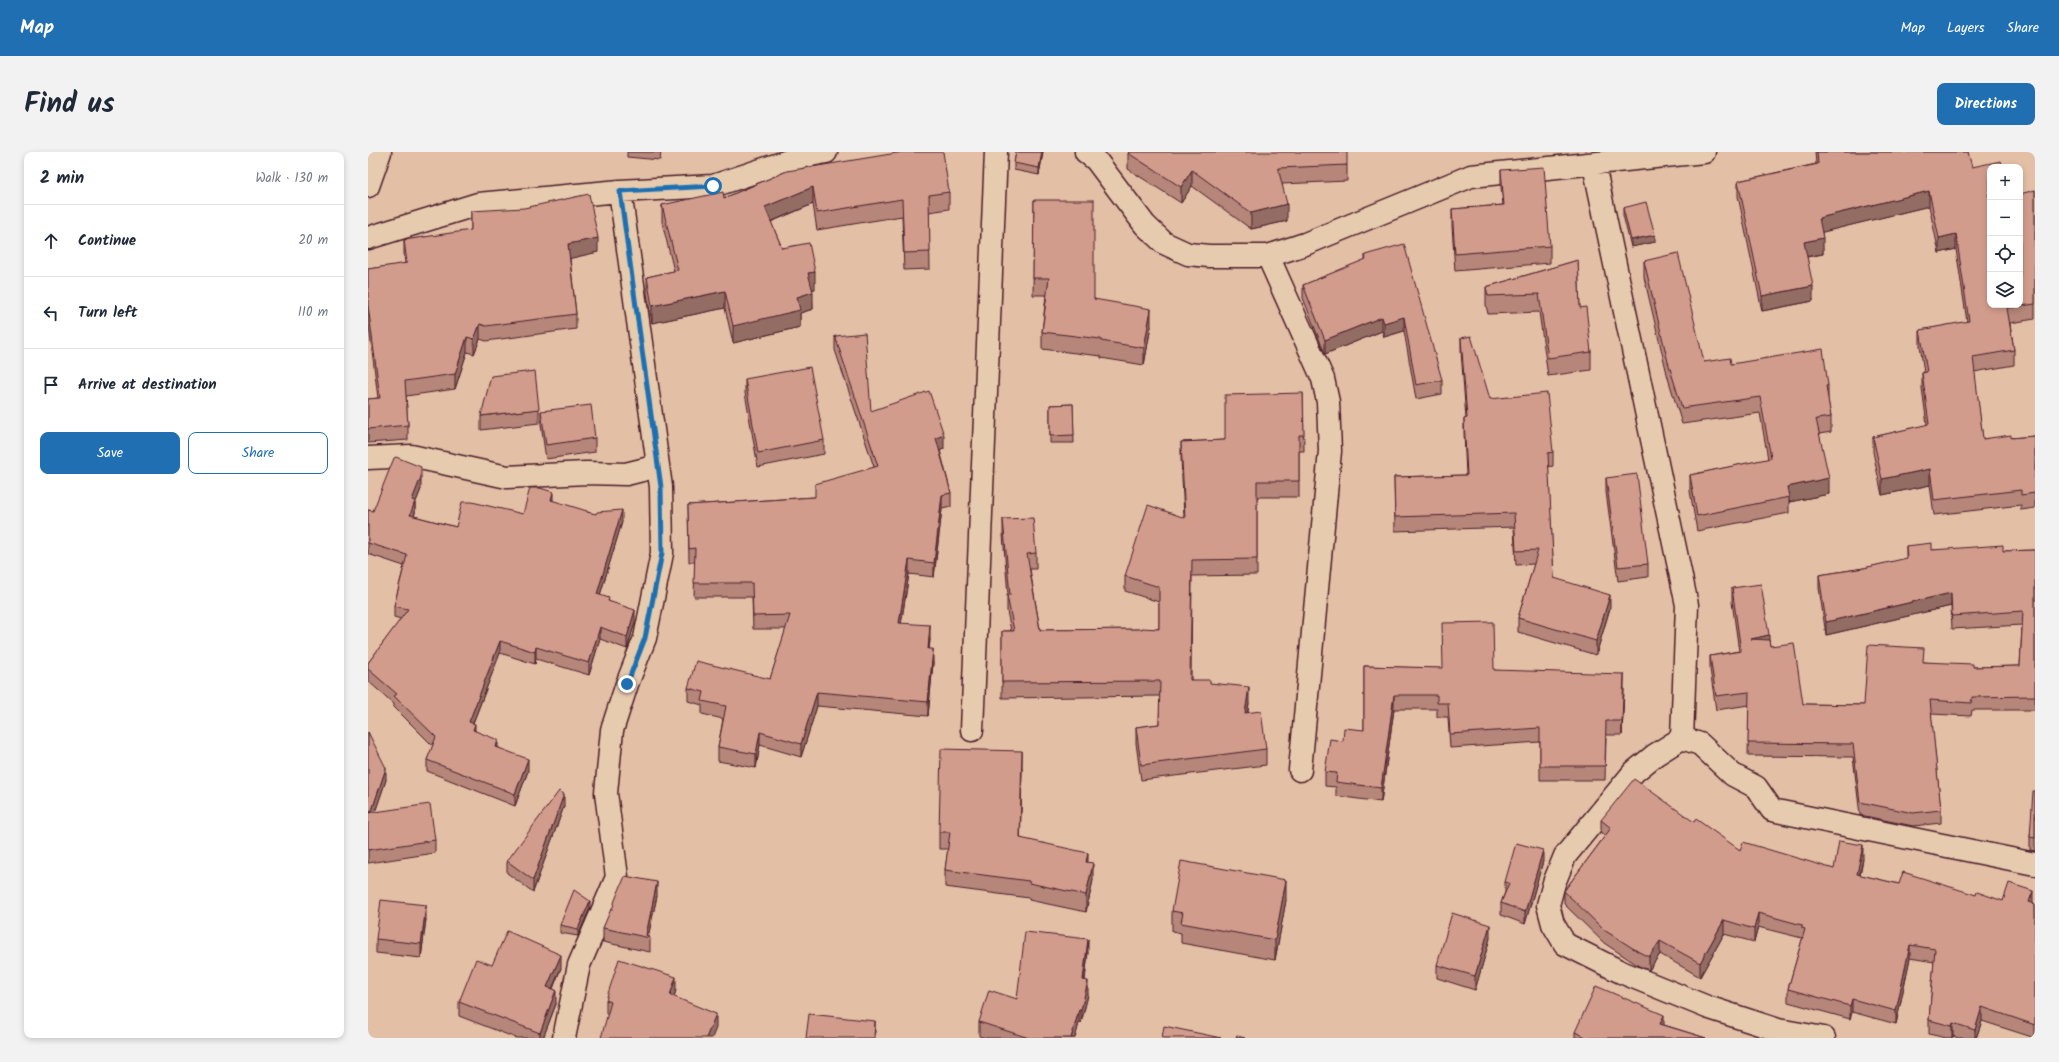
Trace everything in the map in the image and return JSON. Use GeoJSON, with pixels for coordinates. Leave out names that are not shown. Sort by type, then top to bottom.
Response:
{"type":"FeatureCollection","features":[{"type":"Feature","properties":{"kind":"street"},"geometry":{"type":"LineString","coordinates":[[368,186],[380,152]]}},
{"type":"Feature","properties":{"kind":"street"},"geometry":{"type":"LineString","coordinates":[[368,238],[478,204],[620,191],[713,186],[801,154],[826,152]]}},
{"type":"Feature","properties":{"kind":"street"},"geometry":{"type":"LineString","coordinates":[[972,730],[996,152]]}},
{"type":"Feature","properties":{"kind":"street"},"geometry":{"type":"LineString","coordinates":[[1095,155],[1145,225],[1164,243],[1188,254],[1195,255],[1268,256],[1305,244],[1471,176],[1594,165],[1704,152]]}},
{"type":"Feature","properties":{"kind":"street"},"geometry":{"type":"LineString","coordinates":[[1594,165],[1687,605],[1682,738]]}},
{"type":"Feature","properties":{"kind":"street"},"geometry":{"type":"LineString","coordinates":[[564,1038],[579,965],[617,877],[606,793],[612,730],[627,684],[645,638],[662,553],[661,487],[620,191]]}},
{"type":"Feature","properties":{"kind":"street"},"geometry":{"type":"LineString","coordinates":[[1268,256],[1323,380],[1328,402],[1330,452],[1300,770]]}},
{"type":"Feature","properties":{"kind":"street"},"geometry":{"type":"LineString","coordinates":[[368,458],[411,456],[507,477],[586,473],[626,474],[658,466]]}},
{"type":"Feature","properties":{"kind":"street"},"geometry":{"type":"LineString","coordinates":[[1682,738],[1700,744],[1734,775],[1756,787],[1772,810],[2035,864]]}},
{"type":"Feature","properties":{"kind":"street"},"geometry":{"type":"LineString","coordinates":[[1682,738],[1655,755],[1634,772],[1565,856],[1554,883],[1548,905],[1553,924],[1565,944],[1621,972],[1707,1007],[1778,1030],[1824,1038]]}},
{"type":"Feature","properties":{"kind":"building"},"geometry":{"type":"Polygon","coordinates":[[[903,152],[943,152],[949,192],[929,195],[930,252],[904,253],[902,199],[817,213],[813,187],[765,207],[782,248],[809,243],[815,272],[808,273],[813,292],[797,297],[800,310],[733,326],[725,291],[652,306],[647,277],[678,270],[662,205],[723,192],[724,198],[787,171],[903,152]]]}},
{"type":"Feature","properties":{"kind":"building"},"geometry":{"type":"Polygon","coordinates":[[[1016,152],[1042,152],[1039,168],[1014,163],[1016,152]]]}},
{"type":"Feature","properties":{"kind":"building"},"geometry":{"type":"Polygon","coordinates":[[[1347,152],[1347,165],[1278,168],[1287,204],[1251,213],[1192,170],[1181,187],[1128,153],[1347,152]]]}},
{"type":"Feature","properties":{"kind":"building"},"geometry":{"type":"Polygon","coordinates":[[[1817,152],[1968,152],[1972,167],[2001,161],[2002,164],[1987,164],[1987,308],[2007,308],[2014,350],[1973,357],[1983,439],[2011,435],[2011,438],[2035,436],[2035,493],[2021,495],[2021,490],[1934,500],[1930,469],[1882,479],[1873,437],[1929,424],[1922,373],[1927,372],[1920,330],[1969,321],[1956,234],[1939,238],[1929,191],[1819,218],[1823,238],[1804,242],[1813,286],[1762,296],[1738,181],[1818,164],[1817,152]]]}},
{"type":"Feature","properties":{"kind":"building"},"geometry":{"type":"Polygon","coordinates":[[[1544,167],[1550,246],[1455,254],[1452,209],[1504,205],[1501,170],[1544,167]]]}},
{"type":"Feature","properties":{"kind":"building"},"geometry":{"type":"Polygon","coordinates":[[[2035,190],[2035,304],[2023,306],[2023,193],[2035,190]]]}},
{"type":"Feature","properties":{"kind":"building"},"geometry":{"type":"Polygon","coordinates":[[[589,194],[598,238],[568,244],[576,314],[486,326],[480,324],[474,339],[467,337],[455,374],[405,381],[408,425],[368,429],[368,399],[380,398],[368,305],[368,269],[407,263],[404,240],[471,230],[471,211],[524,208],[589,194]]]}},
{"type":"Feature","properties":{"kind":"building"},"geometry":{"type":"Polygon","coordinates":[[[1034,200],[1094,200],[1094,299],[1151,309],[1144,348],[1101,341],[1101,339],[1042,332],[1049,278],[1033,278],[1034,200]]]}},
{"type":"Feature","properties":{"kind":"building"},"geometry":{"type":"Polygon","coordinates":[[[1646,202],[1655,235],[1631,240],[1623,208],[1646,202]]]}},
{"type":"Feature","properties":{"kind":"building"},"geometry":{"type":"Polygon","coordinates":[[[1404,244],[1442,380],[1416,385],[1404,317],[1384,323],[1382,317],[1325,340],[1303,285],[1366,259],[1365,255],[1404,244]]]}},
{"type":"Feature","properties":{"kind":"building"},"geometry":{"type":"Polygon","coordinates":[[[1678,253],[1704,362],[1730,358],[1731,364],[1823,349],[1828,385],[1826,386],[1831,417],[1816,419],[1829,478],[1787,487],[1789,497],[1697,516],[1690,475],[1771,458],[1760,397],[1682,408],[1668,362],[1644,261],[1678,253]]]}},
{"type":"Feature","properties":{"kind":"building"},"geometry":{"type":"Polygon","coordinates":[[[1578,260],[1580,308],[1586,307],[1591,352],[1548,358],[1539,294],[1488,296],[1486,287],[1578,260]]]}},
{"type":"Feature","properties":{"kind":"building"},"geometry":{"type":"Polygon","coordinates":[[[865,333],[871,411],[929,391],[944,435],[936,438],[951,493],[942,495],[934,563],[909,560],[899,623],[930,625],[928,649],[933,649],[928,702],[817,692],[801,744],[760,732],[756,754],[718,747],[726,706],[702,701],[704,692],[688,688],[696,661],[770,679],[790,615],[753,616],[752,583],[694,583],[695,548],[689,549],[688,505],[815,497],[815,484],[878,466],[835,336],[865,333]]]}},
{"type":"Feature","properties":{"kind":"building"},"geometry":{"type":"Polygon","coordinates":[[[1471,336],[1490,399],[1547,393],[1553,452],[1548,453],[1554,578],[1610,595],[1596,641],[1518,618],[1538,550],[1516,551],[1514,513],[1395,517],[1394,477],[1467,475],[1464,419],[1467,418],[1461,338],[1471,336]]]}},
{"type":"Feature","properties":{"kind":"building"},"geometry":{"type":"Polygon","coordinates":[[[810,367],[824,440],[758,453],[745,379],[810,367]]]}},
{"type":"Feature","properties":{"kind":"building"},"geometry":{"type":"Polygon","coordinates":[[[535,371],[539,409],[481,416],[491,376],[535,371]]]}},
{"type":"Feature","properties":{"kind":"building"},"geometry":{"type":"Polygon","coordinates":[[[1303,393],[1304,435],[1299,435],[1299,481],[1257,481],[1257,559],[1192,560],[1190,680],[1210,680],[1210,683],[1249,687],[1245,713],[1261,711],[1266,749],[1141,765],[1136,727],[1159,724],[1160,681],[1002,682],[1002,631],[1014,631],[1007,595],[1010,595],[1003,519],[1033,518],[1036,553],[1027,554],[1040,630],[1159,629],[1159,587],[1125,576],[1148,505],[1185,518],[1181,442],[1225,440],[1225,395],[1303,393]]]}},
{"type":"Feature","properties":{"kind":"building"},"geometry":{"type":"Polygon","coordinates":[[[1073,404],[1074,435],[1050,436],[1050,405],[1073,404]]]}},
{"type":"Feature","properties":{"kind":"building"},"geometry":{"type":"Polygon","coordinates":[[[591,405],[595,438],[546,445],[541,411],[591,405]]]}},
{"type":"Feature","properties":{"kind":"building"},"geometry":{"type":"Polygon","coordinates":[[[396,457],[421,467],[421,477],[412,500],[415,501],[410,515],[456,527],[462,502],[472,502],[523,514],[530,488],[540,488],[553,492],[551,500],[587,512],[596,514],[597,512],[622,510],[597,594],[609,598],[608,601],[635,610],[627,637],[600,627],[589,663],[536,647],[535,652],[500,641],[469,722],[475,724],[473,730],[498,740],[496,747],[528,759],[515,794],[427,760],[436,737],[394,696],[397,694],[368,669],[368,663],[408,609],[394,606],[407,555],[368,543],[368,510],[373,511],[394,458],[396,457]]]}},
{"type":"Feature","properties":{"kind":"building"},"geometry":{"type":"Polygon","coordinates":[[[1637,474],[1648,564],[1618,567],[1606,478],[1637,474]]]}},
{"type":"Feature","properties":{"kind":"building"},"geometry":{"type":"Polygon","coordinates":[[[1932,543],[1932,550],[2003,545],[2003,551],[2035,550],[2035,696],[1972,697],[1971,703],[1930,700],[1941,810],[1913,813],[1860,802],[1853,744],[1748,743],[1749,692],[1716,696],[1710,656],[1741,651],[1732,588],[1761,584],[1769,635],[1751,639],[1769,640],[1770,646],[1794,643],[1803,704],[1864,705],[1868,645],[1924,648],[1923,662],[1973,664],[1973,667],[2020,666],[2023,611],[1952,616],[1951,593],[1826,622],[1819,575],[1864,568],[1907,558],[1906,546],[1932,543]]]}},
{"type":"Feature","properties":{"kind":"building"},"geometry":{"type":"Polygon","coordinates":[[[1493,622],[1494,670],[1624,674],[1622,721],[1606,721],[1605,766],[1540,766],[1540,728],[1450,734],[1448,703],[1437,703],[1437,695],[1394,695],[1381,788],[1336,782],[1337,773],[1325,772],[1330,739],[1343,741],[1344,728],[1364,730],[1364,666],[1443,668],[1442,623],[1493,622]]]}},
{"type":"Feature","properties":{"kind":"building"},"geometry":{"type":"Polygon","coordinates":[[[368,732],[386,768],[371,813],[368,808],[368,732]]]}},
{"type":"Feature","properties":{"kind":"building"},"geometry":{"type":"Polygon","coordinates":[[[941,749],[1022,751],[1020,838],[1088,853],[1086,862],[1093,863],[1086,895],[1029,883],[1029,881],[945,870],[950,832],[939,832],[941,749]]]}},
{"type":"Feature","properties":{"kind":"building"},"geometry":{"type":"Polygon","coordinates":[[[1634,779],[1694,822],[1696,819],[1740,850],[1743,842],[1834,869],[1839,841],[1863,845],[1857,874],[1899,884],[1903,872],[1976,895],[1977,892],[2003,901],[2009,883],[2033,891],[2029,902],[2035,904],[2035,1025],[1982,1007],[1975,1030],[1953,1023],[1952,1026],[1929,1020],[1935,949],[1910,945],[1896,1011],[1852,999],[1850,1006],[1788,989],[1805,929],[1802,928],[1802,925],[1758,913],[1754,929],[1724,920],[1700,963],[1660,941],[1649,957],[1639,952],[1604,930],[1564,891],[1611,828],[1601,820],[1634,779]]]}},
{"type":"Feature","properties":{"kind":"building"},"geometry":{"type":"Polygon","coordinates":[[[559,791],[564,794],[533,880],[507,861],[559,791]]]}},
{"type":"Feature","properties":{"kind":"building"},"geometry":{"type":"Polygon","coordinates":[[[2033,791],[2035,791],[2035,838],[2030,837],[2033,791]]]}},
{"type":"Feature","properties":{"kind":"building"},"geometry":{"type":"Polygon","coordinates":[[[430,804],[435,840],[368,850],[368,813],[430,804]]]}},
{"type":"Feature","properties":{"kind":"building"},"geometry":{"type":"Polygon","coordinates":[[[1516,843],[1543,850],[1525,912],[1501,903],[1509,883],[1505,882],[1516,843]]]}},
{"type":"Feature","properties":{"kind":"building"},"geometry":{"type":"Polygon","coordinates":[[[1181,861],[1286,880],[1275,940],[1181,923],[1183,913],[1172,911],[1181,861]]]}},
{"type":"Feature","properties":{"kind":"building"},"geometry":{"type":"Polygon","coordinates":[[[625,876],[657,882],[646,935],[650,938],[603,928],[611,909],[612,910],[625,876]]]}},
{"type":"Feature","properties":{"kind":"building"},"geometry":{"type":"Polygon","coordinates":[[[574,890],[590,901],[578,929],[560,925],[574,890]]]}},
{"type":"Feature","properties":{"kind":"building"},"geometry":{"type":"Polygon","coordinates":[[[381,900],[426,905],[421,944],[376,939],[381,900]]]}},
{"type":"Feature","properties":{"kind":"building"},"geometry":{"type":"Polygon","coordinates":[[[1452,913],[1490,925],[1475,976],[1437,965],[1452,913]]]}},
{"type":"Feature","properties":{"kind":"building"},"geometry":{"type":"Polygon","coordinates":[[[507,931],[561,955],[547,987],[556,990],[540,1033],[459,1002],[476,959],[492,965],[507,931]]]}},
{"type":"Feature","properties":{"kind":"building"},"geometry":{"type":"Polygon","coordinates":[[[1025,932],[1088,939],[1083,980],[1088,981],[1081,1010],[1079,1010],[1071,1038],[1029,1038],[979,1022],[989,990],[1017,999],[1025,932]]]}},
{"type":"Feature","properties":{"kind":"building"},"geometry":{"type":"Polygon","coordinates":[[[619,959],[676,977],[670,995],[716,1014],[706,1038],[601,1038],[611,1002],[606,1000],[619,959]]]}},
{"type":"Feature","properties":{"kind":"building"},"geometry":{"type":"Polygon","coordinates":[[[1596,986],[1664,1015],[1660,1024],[1706,1038],[1588,1038],[1575,1032],[1596,986]]]}},
{"type":"Feature","properties":{"kind":"building"},"geometry":{"type":"Polygon","coordinates":[[[809,1014],[875,1021],[874,1038],[806,1038],[809,1014]]]}},
{"type":"Feature","properties":{"kind":"building"},"geometry":{"type":"Polygon","coordinates":[[[1164,1026],[1221,1038],[1162,1038],[1164,1026]]]}},
{"type":"Feature","properties":{"kind":"route"},"geometry":{"type":"LineString","coordinates":[[627,684],[645,638],[662,553],[661,487],[620,191],[713,186]]}}]}
